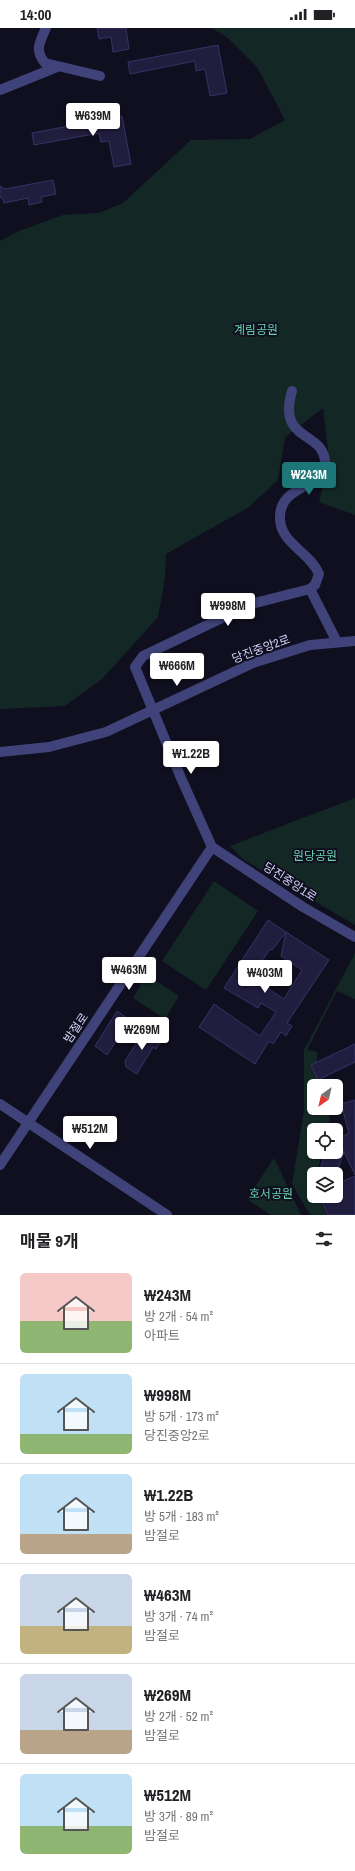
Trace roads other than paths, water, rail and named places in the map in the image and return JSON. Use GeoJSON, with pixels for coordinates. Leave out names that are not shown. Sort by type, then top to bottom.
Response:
{"type":"FeatureCollection","features":[{"type":"Feature","properties":{"kind":"street"},"geometry":{"type":"LineString","coordinates":[[46,28],[38,49],[40,56],[45,63],[100,76]]}},
{"type":"Feature","properties":{"kind":"street"},"geometry":{"type":"LineString","coordinates":[[0,90],[57,67]]}},
{"type":"Feature","properties":{"kind":"street"},"geometry":{"type":"LineString","coordinates":[[212,847],[181,778],[135,667],[143,656],[251,604],[310,589],[315,585],[319,574],[315,565],[286,537],[280,519],[284,502],[291,493],[310,483],[323,472],[325,462],[323,453],[318,445],[301,435],[291,422],[288,413],[292,391]]}},
{"type":"Feature","properties":{"kind":"street"},"geometry":{"type":"LineString","coordinates":[[310,589],[337,642]]}},
{"type":"Feature","properties":{"kind":"street","name":"당진중앙2로"},"geometry":{"type":"LineString","coordinates":[[0,752],[49,747],[106,732],[253,663],[310,646],[355,641]]}},
{"type":"Feature","properties":{"kind":"street","name":"당진중앙1로"},"geometry":{"type":"LineString","coordinates":[[212,847],[303,907],[355,937]]}},
{"type":"Feature","properties":{"kind":"street","name":"밤절로"},"geometry":{"type":"LineString","coordinates":[[0,1165],[212,847]]}},
{"type":"Feature","properties":{"kind":"street"},"geometry":{"type":"LineString","coordinates":[[0,1104],[167,1215]]}},
{"type":"Feature","properties":{"kind":"park label","name":"계림공원"},"geometry":{"type":"Point","coordinates":[256,330]}},
{"type":"Feature","properties":{"kind":"park label","name":"원당공원"},"geometry":{"type":"Point","coordinates":[315,856]}},
{"type":"Feature","properties":{"kind":"park label","name":"호서공원"},"geometry":{"type":"Point","coordinates":[271,1194]}}]}
